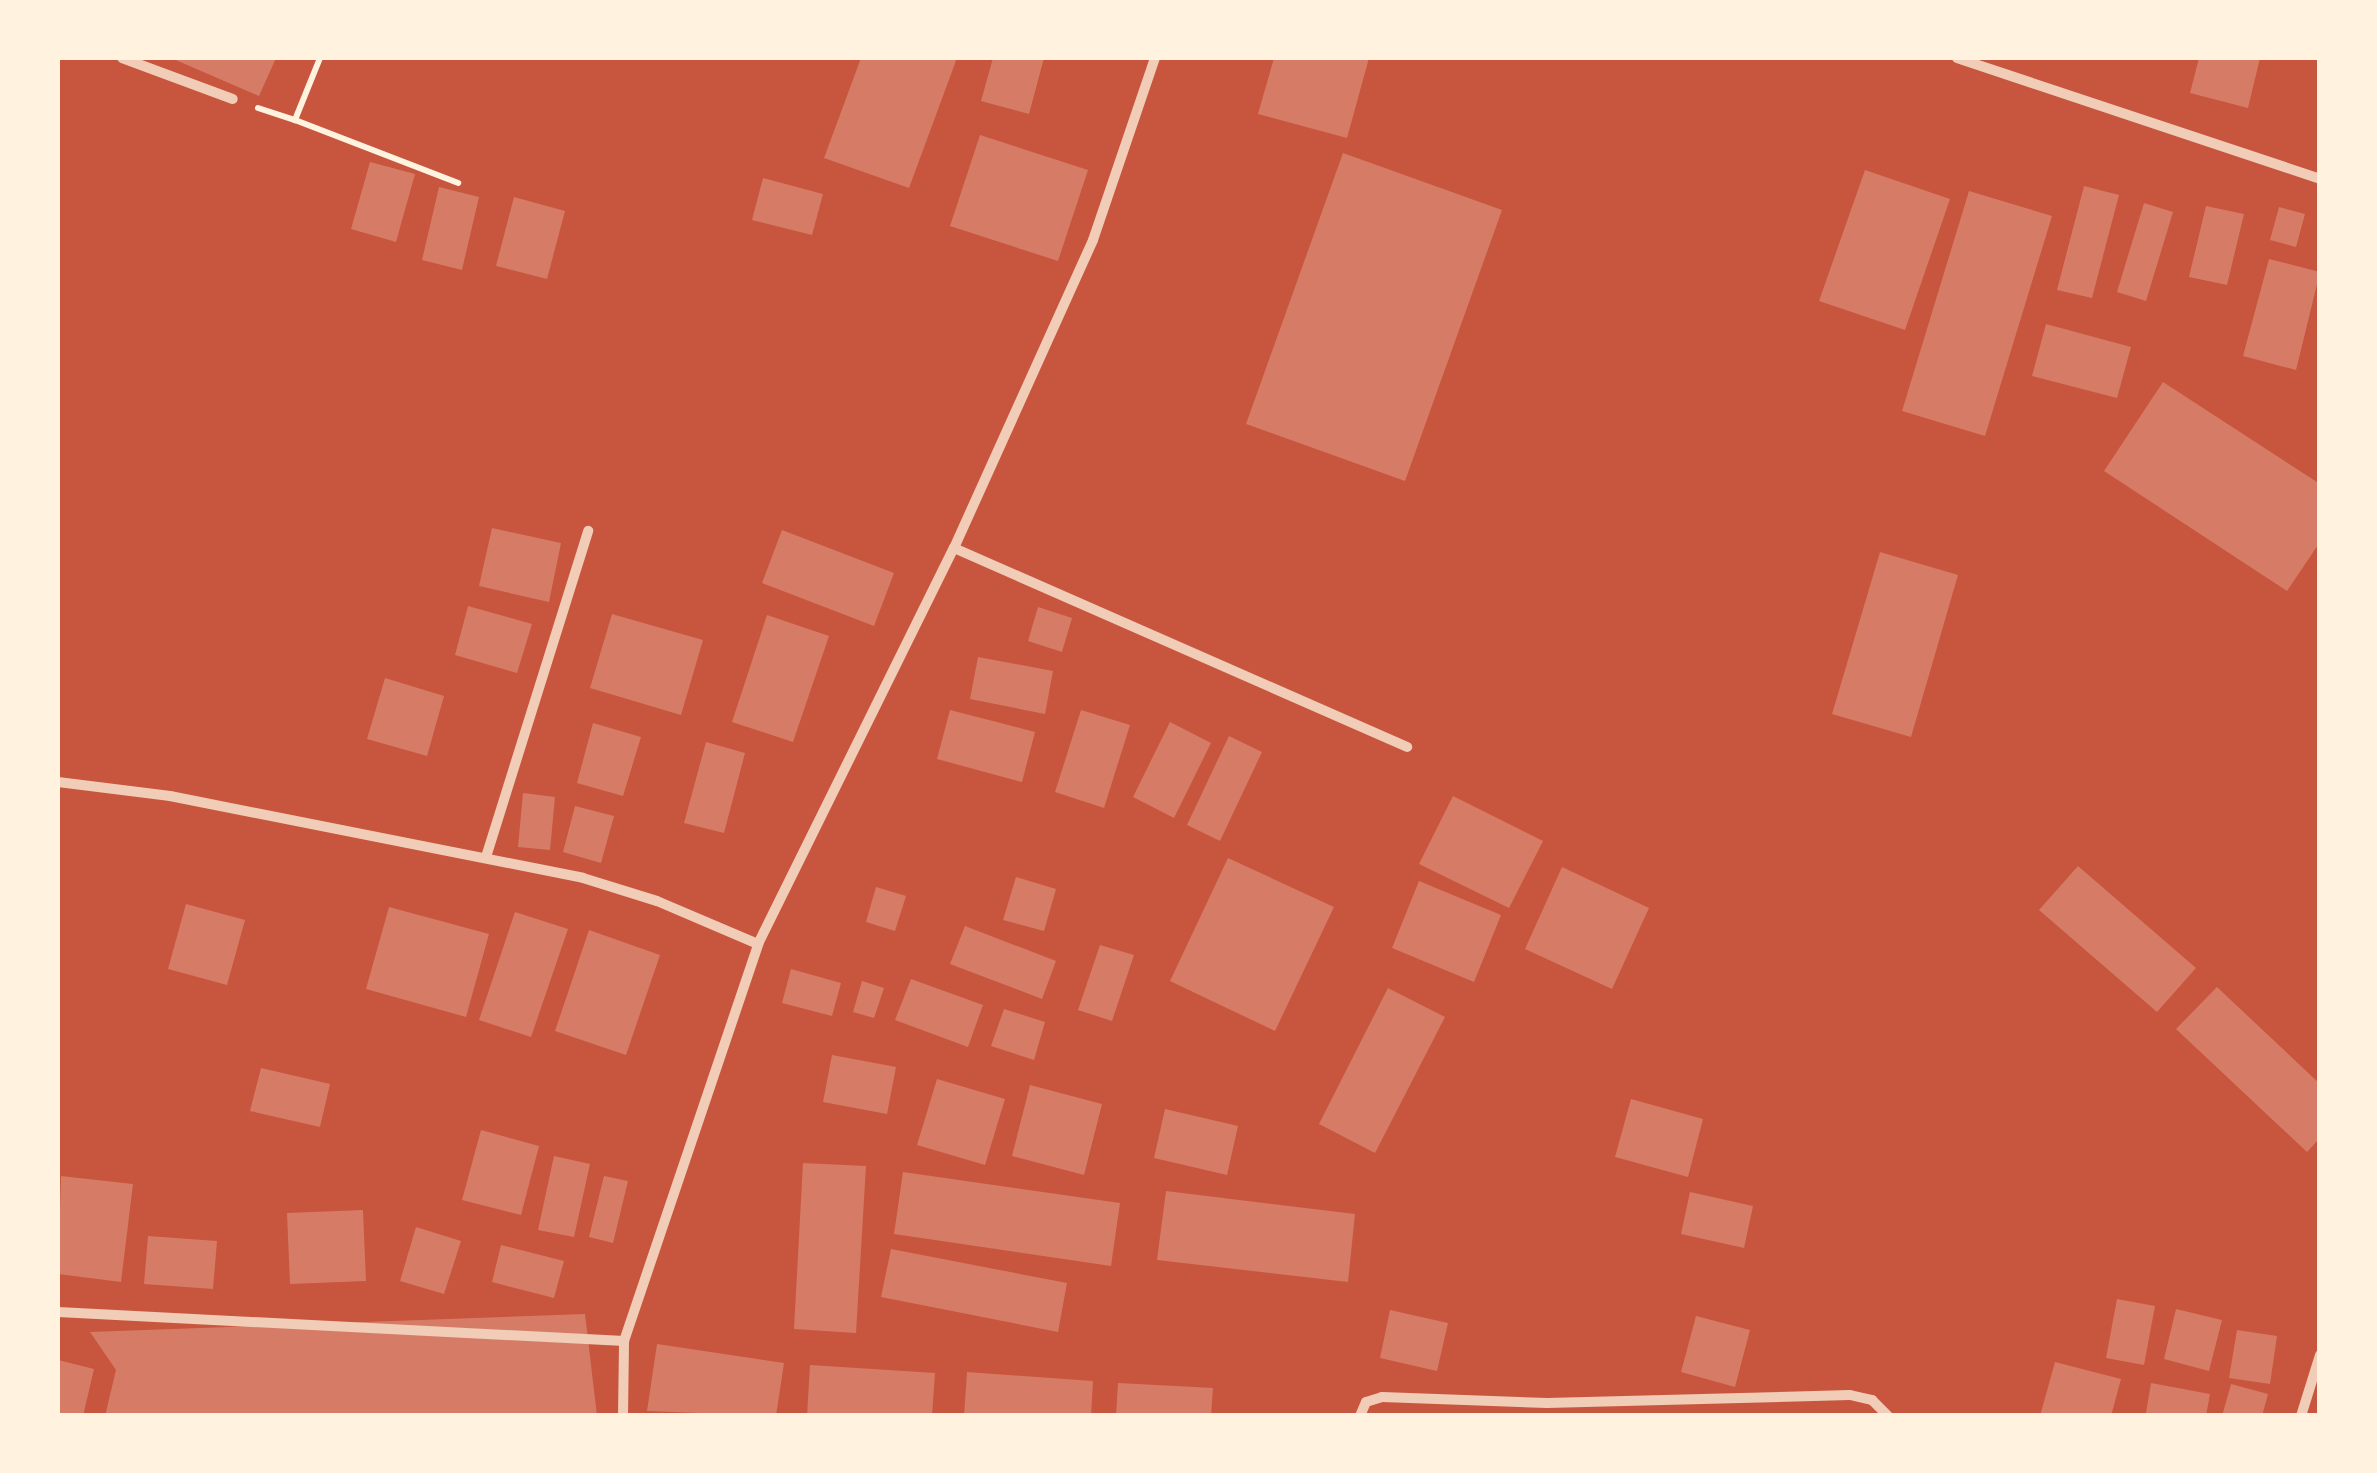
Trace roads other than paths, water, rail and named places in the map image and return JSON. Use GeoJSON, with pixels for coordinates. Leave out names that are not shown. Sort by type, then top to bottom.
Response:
{"type":"FeatureCollection","features":[{"type":"Feature","properties":{"kind":"street"},"geometry":{"type":"LineString","coordinates":[[122,58],[233,100]]}},
{"type":"Feature","properties":{"kind":"street"},"geometry":{"type":"LineString","coordinates":[[622,1416],[624,1341],[758,944],[954,548],[1093,240],[1155,58]]}},
{"type":"Feature","properties":{"kind":"street"},"geometry":{"type":"LineString","coordinates":[[1957,58],[2320,179]]}},
{"type":"Feature","properties":{"kind":"street"},"geometry":{"type":"LineString","coordinates":[[486,857],[588,532]]}},
{"type":"Feature","properties":{"kind":"street"},"geometry":{"type":"LineString","coordinates":[[954,548],[1407,747]]}},
{"type":"Feature","properties":{"kind":"street"},"geometry":{"type":"LineString","coordinates":[[58,782],[170,796],[583,878],[657,900],[758,944]]}},
{"type":"Feature","properties":{"kind":"street"},"geometry":{"type":"LineString","coordinates":[[58,1312],[624,1341]]}},
{"type":"Feature","properties":{"kind":"street"},"geometry":{"type":"LineString","coordinates":[[2301,1416],[2320,1355]]}},
{"type":"Feature","properties":{"kind":"street"},"geometry":{"type":"LineString","coordinates":[[1360,1416],[1366,1402],[1382,1397],[1547,1403],[1850,1395],[1872,1400],[1888,1416]]}}]}
